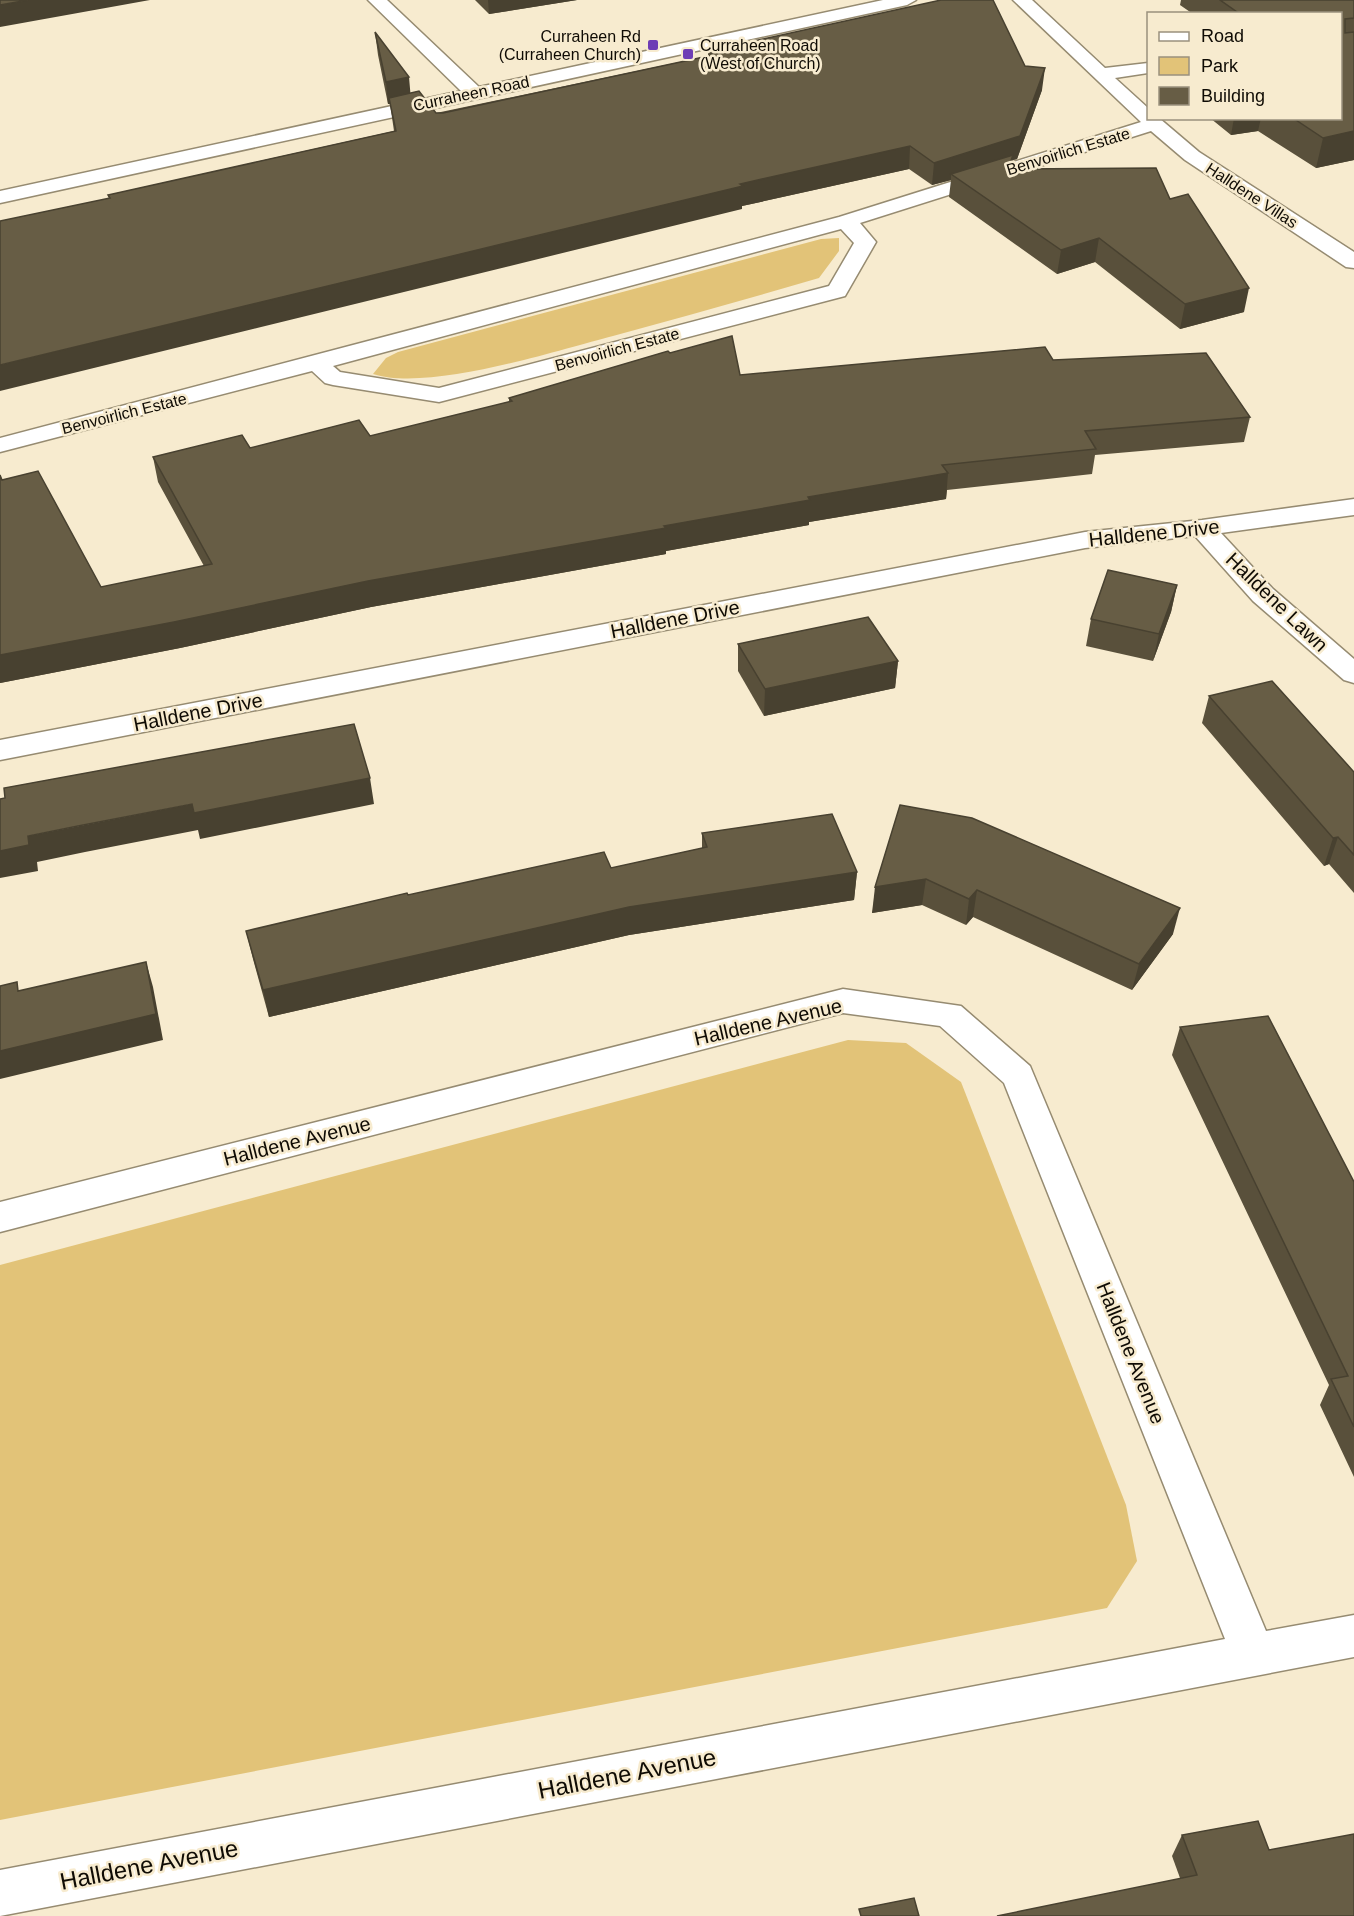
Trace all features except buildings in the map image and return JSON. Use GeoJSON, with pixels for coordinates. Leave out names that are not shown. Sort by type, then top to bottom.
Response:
{"type":"FeatureCollection","features":[{"type":"Feature","properties":{"kind":"street"},"geometry":{"type":"LineString","coordinates":[[377,0],[474,93]]}},
{"type":"Feature","properties":{"kind":"street","name":"Curraheen Road"},"geometry":{"type":"LineString","coordinates":[[0,197],[907,0]]}},
{"type":"Feature","properties":{"kind":"street","name":"Halldene Villas"},"geometry":{"type":"LineString","coordinates":[[1022,0],[1147,118]]}},
{"type":"Feature","properties":{"kind":"street"},"geometry":{"type":"LineString","coordinates":[[1100,74],[1147,68]]}},
{"type":"Feature","properties":{"kind":"street","name":"Halldene Villas"},"geometry":{"type":"LineString","coordinates":[[1150,120],[1192,156],[1354,262]]}},
{"type":"Feature","properties":{"kind":"street","name":"Benvoirlich Estate"},"geometry":{"type":"LineString","coordinates":[[0,445],[317,363],[846,221],[1154,124]]}},
{"type":"Feature","properties":{"kind":"street","name":"Benvoirlich Estate"},"geometry":{"type":"LineString","coordinates":[[317,363],[333,378],[440,396],[837,291],[866,242],[846,221]]}},
{"type":"Feature","properties":{"kind":"street","name":"Halldene Drive"},"geometry":{"type":"LineString","coordinates":[[0,750],[1085,540],[1202,528],[1354,507]]}},
{"type":"Feature","properties":{"kind":"street","name":"Halldene Lawn"},"geometry":{"type":"LineString","coordinates":[[1202,528],[1263,595],[1354,674]]}},
{"type":"Feature","properties":{"kind":"street","name":"Halldene Avenue"},"geometry":{"type":"LineString","coordinates":[[0,1217],[843,1001],[949,1015],[1018,1075],[1254,1654]]}},
{"type":"Feature","properties":{"kind":"street","name":"Halldene Avenue"},"geometry":{"type":"LineString","coordinates":[[0,1894],[1354,1636]]}},
{"type":"Feature","properties":{"kind":"green space"},"geometry":{"type":"Polygon","coordinates":[[[839,238],[839,251],[819,278],[559,351],[492,367],[426,378],[397,378],[373,374],[386,358],[398,352],[821,239],[839,238]]]}},
{"type":"Feature","properties":{"kind":"green space"},"geometry":{"type":"Polygon","coordinates":[[[848,1040],[906,1043],[961,1082],[1126,1505],[1137,1561],[1107,1608],[0,1820],[0,1265],[848,1040]]]}},
{"type":"Feature","properties":{"kind":"place","name":"Curraheen Rd (Curraheen Church)"},"geometry":{"type":"Point","coordinates":[653,45]}},
{"type":"Feature","properties":{"kind":"place","name":"Curraheen Road (West of Church)"},"geometry":{"type":"Point","coordinates":[688,54]}}]}
